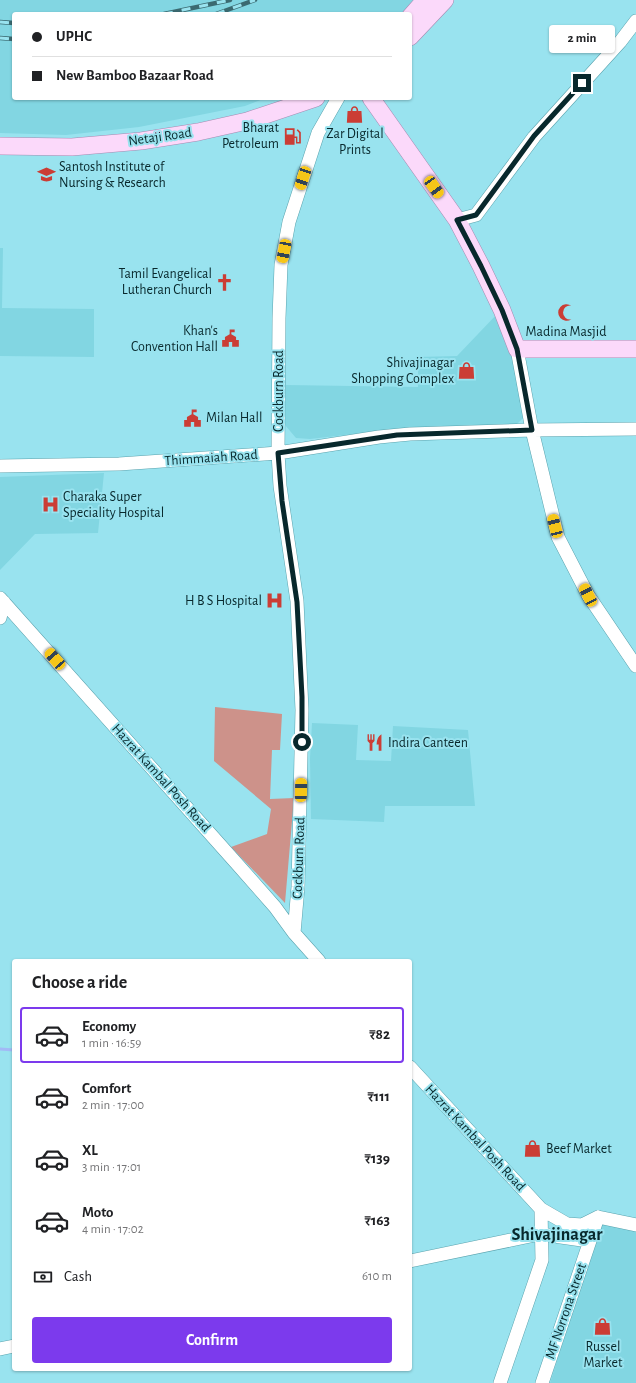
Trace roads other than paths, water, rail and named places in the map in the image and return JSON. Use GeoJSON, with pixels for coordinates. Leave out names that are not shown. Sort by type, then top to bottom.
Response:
{"type":"FeatureCollection","features":[{"type":"Feature","properties":{"kind":"main road"},"geometry":{"type":"LineString","coordinates":[[412,15],[425,0]]}},
{"type":"Feature","properties":{"kind":"main road"},"geometry":{"type":"LineString","coordinates":[[412,35],[445,0]]}},
{"type":"Feature","properties":{"kind":"main road","name":"Netaji Road"},"geometry":{"type":"LineString","coordinates":[[0,146],[72,147],[141,140],[198,132],[247,121],[310,100]]}},
{"type":"Feature","properties":{"kind":"main road"},"geometry":{"type":"LineString","coordinates":[[372,100],[457,220],[496,298],[517,349],[636,349]]}},
{"type":"Feature","properties":{"kind":"street"},"geometry":{"type":"LineString","coordinates":[[457,220],[476,215],[534,136],[620,42],[636,21]]}},
{"type":"Feature","properties":{"kind":"street","name":"Cockburn Road"},"geometry":{"type":"LineString","coordinates":[[294,933],[298,887],[302,710],[297,602],[282,501],[278,453],[281,265],[288,222],[318,133],[337,100]]}},
{"type":"Feature","properties":{"kind":"street"},"geometry":{"type":"LineString","coordinates":[[517,349],[532,430],[558,537],[588,595],[636,666]]}},
{"type":"Feature","properties":{"kind":"street","name":"Thimmaiah Road"},"geometry":{"type":"LineString","coordinates":[[0,466],[119,464],[278,453],[397,435],[532,430],[636,429]]}},
{"type":"Feature","properties":{"kind":"street"},"geometry":{"type":"LineString","coordinates":[[0,618],[2,600]]}},
{"type":"Feature","properties":{"kind":"street","name":"Hazrat Kambal Posh Road"},"geometry":{"type":"LineString","coordinates":[[2,600],[275,907],[294,933],[317,959]]}},
{"type":"Feature","properties":{"kind":"street"},"geometry":{"type":"LineString","coordinates":[[275,907],[283,907],[290,902],[295,896],[298,887]]}},
{"type":"Feature","properties":{"kind":"street","name":"Hazrat Kambal Posh Road"},"geometry":{"type":"LineString","coordinates":[[412,1069],[541,1210],[567,1224],[582,1225],[598,1217]]}},
{"type":"Feature","properties":{"kind":"street"},"geometry":{"type":"LineString","coordinates":[[500,1383],[542,1260],[540,1234],[541,1210]]}},
{"type":"Feature","properties":{"kind":"street"},"geometry":{"type":"LineString","coordinates":[[598,1217],[636,1225]]}},
{"type":"Feature","properties":{"kind":"street","name":"MF Norrona Street"},"geometry":{"type":"LineString","coordinates":[[542,1383],[598,1217]]}},
{"type":"Feature","properties":{"kind":"street"},"geometry":{"type":"LineString","coordinates":[[412,1261],[540,1234],[589,1241]]}},
{"type":"Feature","properties":{"kind":"street"},"geometry":{"type":"LineString","coordinates":[[0,1349],[12,1346]]}},
{"type":"Feature","properties":{"kind":"waterway"},"geometry":{"type":"LineString","coordinates":[[0,1049],[12,1050]]}},
{"type":"Feature","properties":{"kind":"railway"},"geometry":{"type":"LineString","coordinates":[[173,12],[230,0]]}},
{"type":"Feature","properties":{"kind":"railway"},"geometry":{"type":"LineString","coordinates":[[222,12],[255,0]]}},
{"type":"Feature","properties":{"kind":"railway"},"geometry":{"type":"LineString","coordinates":[[0,22],[12,23]]}},
{"type":"Feature","properties":{"kind":"railway"},"geometry":{"type":"LineString","coordinates":[[0,38],[12,39]]}},
{"type":"Feature","properties":{"kind":"place","name":"Zar Digital Prints"},"geometry":{"type":"Point","coordinates":[355,114]}},
{"type":"Feature","properties":{"kind":"place","name":"Bharat Petroleum"},"geometry":{"type":"Point","coordinates":[292,136]}},
{"type":"Feature","properties":{"kind":"place","name":"Santosh Institute of Nursing & Research"},"geometry":{"type":"Point","coordinates":[46,175]}},
{"type":"Feature","properties":{"kind":"place","name":"Tamil Evangelical Lutheran Church"},"geometry":{"type":"Point","coordinates":[225,282]}},
{"type":"Feature","properties":{"kind":"place","name":"Madina Masjid"},"geometry":{"type":"Point","coordinates":[566,312]}},
{"type":"Feature","properties":{"kind":"place","name":"Khan's Convention Hall"},"geometry":{"type":"Point","coordinates":[231,339]}},
{"type":"Feature","properties":{"kind":"place","name":"Shivajinagar Shopping Complex"},"geometry":{"type":"Point","coordinates":[467,371]}},
{"type":"Feature","properties":{"kind":"place","name":"Milan Hall"},"geometry":{"type":"Point","coordinates":[193,418]}},
{"type":"Feature","properties":{"kind":"place","name":"Charaka Super Speciality Hospital"},"geometry":{"type":"Point","coordinates":[50,505]}},
{"type":"Feature","properties":{"kind":"place","name":"H B S Hospital"},"geometry":{"type":"Point","coordinates":[275,601]}},
{"type":"Feature","properties":{"kind":"place","name":"Indira Canteen"},"geometry":{"type":"Point","coordinates":[375,743]}},
{"type":"Feature","properties":{"kind":"place","name":"Beef Market"},"geometry":{"type":"Point","coordinates":[533,1149]}},
{"type":"Feature","properties":{"kind":"place","name":"Russel Market"},"geometry":{"type":"Point","coordinates":[603,1327]}},
{"type":"Feature","properties":{"kind":"district","name":"Shivajinagar"},"geometry":{"type":"Point","coordinates":[557,1235]}}]}
